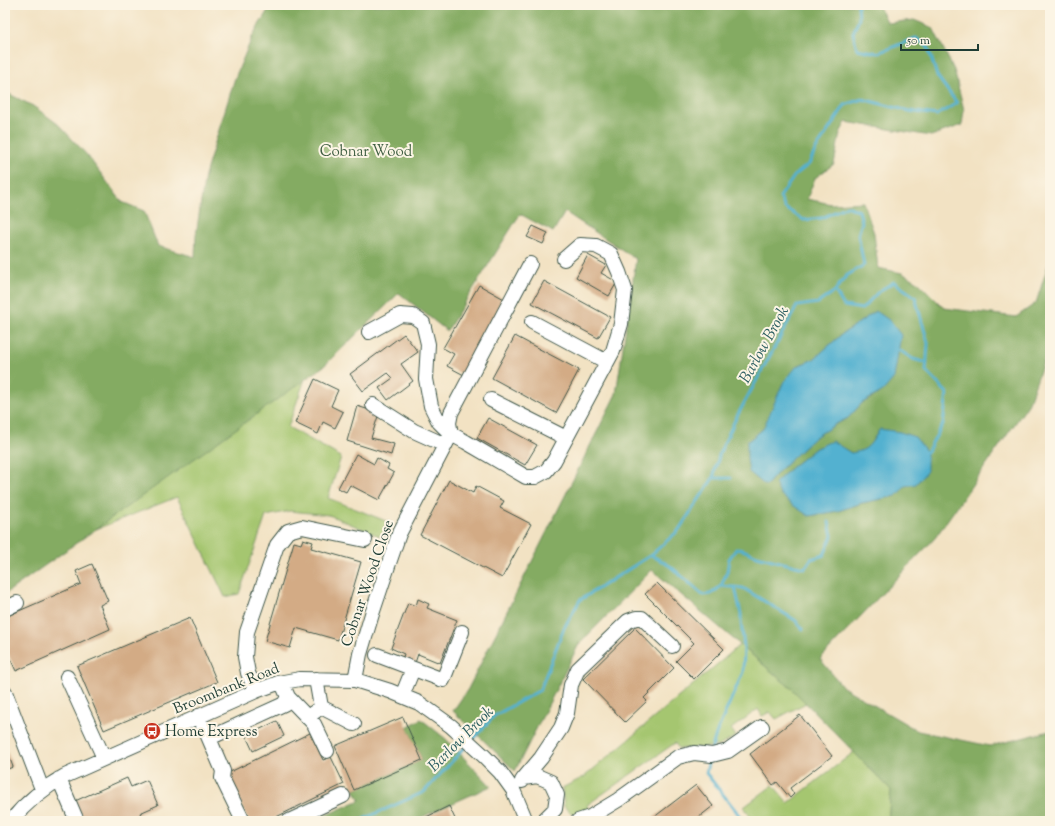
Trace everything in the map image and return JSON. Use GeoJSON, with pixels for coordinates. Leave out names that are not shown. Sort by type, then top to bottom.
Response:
{"type":"FeatureCollection","features":[{"type":"Feature","properties":{"kind":"street"},"geometry":{"type":"LineString","coordinates":[[373,405],[414,432],[466,442],[526,477],[535,477],[546,470],[554,461],[613,351],[621,324],[625,290],[620,272],[611,254],[596,246],[580,245],[564,258]]}},
{"type":"Feature","properties":{"kind":"street"},"geometry":{"type":"LineString","coordinates":[[448,439],[451,413],[530,264]]}},
{"type":"Feature","properties":{"kind":"street"},"geometry":{"type":"LineString","coordinates":[[369,332],[400,315],[413,316],[423,323],[428,344],[426,379],[431,406],[448,439]]}},
{"type":"Feature","properties":{"kind":"street"},"geometry":{"type":"LineString","coordinates":[[532,322],[607,362]]}},
{"type":"Feature","properties":{"kind":"street"},"geometry":{"type":"LineString","coordinates":[[491,400],[566,438]]}},
{"type":"Feature","properties":{"kind":"street","name":"Cobnar Wood Close"},"geometry":{"type":"LineString","coordinates":[[355,680],[360,654],[372,614],[399,534],[448,439]]}},
{"type":"Feature","properties":{"kind":"street"},"geometry":{"type":"LineString","coordinates":[[256,691],[248,673],[245,657],[247,632],[277,545],[288,531],[302,527],[364,540]]}},
{"type":"Feature","properties":{"kind":"street"},"geometry":{"type":"LineString","coordinates":[[513,790],[541,758],[560,728],[567,713],[571,685],[578,669],[628,621],[636,618],[642,618],[672,646]]}},
{"type":"Feature","properties":{"kind":"street"},"geometry":{"type":"LineString","coordinates":[[377,655],[443,680],[462,632]]}},
{"type":"Feature","properties":{"kind":"street"},"geometry":{"type":"LineString","coordinates":[[402,696],[413,669]]}},
{"type":"Feature","properties":{"kind":"street"},"geometry":{"type":"LineString","coordinates":[[67,677],[104,758]]}},
{"type":"Feature","properties":{"kind":"street","name":"Broombank Road"},"geometry":{"type":"LineString","coordinates":[[11,821],[22,808],[42,790],[59,779],[256,691],[282,682],[300,679],[355,680],[390,690],[419,703],[451,726],[500,772],[513,790],[526,821]]}},
{"type":"Feature","properties":{"kind":"street"},"geometry":{"type":"LineString","coordinates":[[316,679],[321,707]]}},
{"type":"Feature","properties":{"kind":"street"},"geometry":{"type":"LineString","coordinates":[[282,682],[288,697],[314,724],[326,751]]}},
{"type":"Feature","properties":{"kind":"street"},"geometry":{"type":"LineString","coordinates":[[6,695],[42,790]]}},
{"type":"Feature","properties":{"kind":"street"},"geometry":{"type":"LineString","coordinates":[[208,736],[214,736],[284,704],[288,697]]}},
{"type":"Feature","properties":{"kind":"street"},"geometry":{"type":"LineString","coordinates":[[308,717],[321,707]]}},
{"type":"Feature","properties":{"kind":"street"},"geometry":{"type":"LineString","coordinates":[[321,707],[354,724]]}},
{"type":"Feature","properties":{"kind":"street"},"geometry":{"type":"LineString","coordinates":[[198,716],[223,771],[222,778],[243,821]]}},
{"type":"Feature","properties":{"kind":"street"},"geometry":{"type":"LineString","coordinates":[[578,821],[590,817],[618,800],[678,757],[694,753],[712,755],[728,751],[762,727]]}},
{"type":"Feature","properties":{"kind":"street"},"geometry":{"type":"LineString","coordinates":[[524,778],[538,776],[551,782],[557,795],[555,809],[548,820]]}},
{"type":"Feature","properties":{"kind":"street"},"geometry":{"type":"LineString","coordinates":[[59,779],[77,821]]}},
{"type":"Feature","properties":{"kind":"street"},"geometry":{"type":"LineString","coordinates":[[289,821],[343,796]]}},
{"type":"Feature","properties":{"kind":"green space","name":"Cobnar Wood"},"geometry":{"type":"Polygon","coordinates":[[[271,5],[878,5],[888,23],[914,20],[933,28],[954,70],[964,110],[962,125],[931,136],[846,122],[840,133],[834,164],[815,178],[807,199],[831,204],[863,202],[874,233],[878,268],[902,273],[919,283],[944,308],[1016,317],[1036,303],[1050,259],[1050,343],[1028,405],[935,538],[820,659],[843,687],[918,731],[990,746],[1050,731],[1050,821],[888,821],[891,790],[791,688],[652,570],[579,644],[515,771],[453,711],[468,689],[616,394],[636,259],[565,212],[553,232],[520,214],[447,331],[399,293],[324,366],[5,594],[5,92],[33,106],[58,124],[87,155],[122,202],[144,211],[158,246],[195,257],[196,235],[205,175],[235,78],[253,35],[271,5]],[[876,311],[841,335],[814,359],[797,366],[763,429],[747,442],[766,486],[779,471],[815,437],[848,418],[862,403],[874,397],[876,311]],[[880,429],[868,448],[859,452],[851,453],[832,442],[816,448],[775,483],[809,516],[838,511],[862,503],[895,496],[905,486],[880,429]]]}},
{"type":"Feature","properties":{"kind":"green space"},"geometry":{"type":"Polygon","coordinates":[[[305,379],[288,427],[341,457],[328,498],[391,523],[384,538],[329,515],[290,511],[266,516],[239,594],[225,597],[177,497],[94,530],[305,379]]]}},
{"type":"Feature","properties":{"kind":"green space"},"geometry":{"type":"Polygon","coordinates":[[[740,645],[791,688],[806,703],[776,719],[770,712],[762,716],[758,709],[731,729],[736,736],[719,746],[679,749],[675,743],[587,805],[590,811],[571,814],[564,806],[562,788],[584,777],[740,645]]]}},
{"type":"Feature","properties":{"kind":"green space"},"geometry":{"type":"Polygon","coordinates":[[[421,719],[446,739],[491,786],[413,821],[313,821],[360,800],[354,790],[422,760],[407,727],[421,719]]]}},
{"type":"Feature","properties":{"kind":"green space"},"geometry":{"type":"Polygon","coordinates":[[[854,752],[891,790],[888,821],[753,821],[744,807],[773,785],[788,803],[854,752]]]}},
{"type":"Feature","properties":{"kind":"water"},"geometry":{"type":"Polygon","coordinates":[[[876,311],[889,320],[901,335],[894,378],[883,391],[862,403],[848,418],[815,437],[779,471],[766,486],[749,472],[747,442],[763,429],[783,383],[797,366],[814,359],[841,335],[876,311]]]}},
{"type":"Feature","properties":{"kind":"water"},"geometry":{"type":"Polygon","coordinates":[[[880,429],[900,432],[915,437],[927,452],[927,471],[916,484],[905,486],[896,496],[862,503],[838,511],[809,516],[791,504],[780,494],[775,483],[816,448],[832,441],[851,453],[857,452],[869,446],[880,429]]]}},
{"type":"Feature","properties":{"kind":"building"},"geometry":{"type":"Polygon","coordinates":[[[533,226],[548,233],[543,244],[527,237],[533,226]]]}},
{"type":"Feature","properties":{"kind":"building"},"geometry":{"type":"Polygon","coordinates":[[[588,255],[606,265],[601,273],[617,282],[609,296],[576,277],[588,255]]]}},
{"type":"Feature","properties":{"kind":"building"},"geometry":{"type":"Polygon","coordinates":[[[544,281],[610,317],[598,338],[532,303],[544,281]]]}},
{"type":"Feature","properties":{"kind":"building"},"geometry":{"type":"Polygon","coordinates":[[[479,285],[506,300],[464,375],[447,366],[454,354],[443,348],[479,285]]]}},
{"type":"Feature","properties":{"kind":"building"},"geometry":{"type":"Polygon","coordinates":[[[404,334],[418,352],[401,364],[413,381],[388,400],[379,388],[393,378],[388,373],[363,391],[350,374],[404,334]]]}},
{"type":"Feature","properties":{"kind":"building"},"geometry":{"type":"Polygon","coordinates":[[[515,336],[579,370],[556,413],[492,378],[515,336]]]}},
{"type":"Feature","properties":{"kind":"building"},"geometry":{"type":"Polygon","coordinates":[[[315,379],[338,390],[331,406],[343,412],[335,428],[323,422],[318,434],[295,423],[315,379]]]}},
{"type":"Feature","properties":{"kind":"building"},"geometry":{"type":"Polygon","coordinates":[[[357,406],[379,413],[371,438],[394,444],[391,455],[347,441],[357,406]]]}},
{"type":"Feature","properties":{"kind":"building"},"geometry":{"type":"Polygon","coordinates":[[[488,418],[537,445],[525,465],[477,438],[488,418]]]}},
{"type":"Feature","properties":{"kind":"building"},"geometry":{"type":"Polygon","coordinates":[[[356,454],[374,464],[377,458],[389,465],[387,469],[394,473],[379,500],[350,485],[346,492],[338,488],[356,454]]]}},
{"type":"Feature","properties":{"kind":"building"},"geometry":{"type":"Polygon","coordinates":[[[449,480],[473,493],[476,486],[504,501],[500,508],[531,524],[502,578],[420,535],[449,480]]]}},
{"type":"Feature","properties":{"kind":"building"},"geometry":{"type":"Polygon","coordinates":[[[303,539],[313,542],[311,548],[361,562],[338,640],[296,628],[290,648],[265,641],[294,542],[301,544],[303,539]]]}},
{"type":"Feature","properties":{"kind":"building"},"geometry":{"type":"Polygon","coordinates":[[[92,564],[108,601],[100,605],[110,629],[16,671],[5,647],[5,617],[81,584],[76,571],[92,564]]]}},
{"type":"Feature","properties":{"kind":"building"},"geometry":{"type":"Polygon","coordinates":[[[657,583],[724,649],[694,679],[676,661],[694,643],[645,594],[657,583]]]}},
{"type":"Feature","properties":{"kind":"building"},"geometry":{"type":"Polygon","coordinates":[[[418,599],[429,604],[427,608],[457,620],[440,663],[418,654],[414,666],[401,662],[404,654],[391,648],[408,603],[416,606],[418,599]]]}},
{"type":"Feature","properties":{"kind":"building"},"geometry":{"type":"Polygon","coordinates":[[[190,618],[217,682],[104,730],[77,666],[190,618]]]}},
{"type":"Feature","properties":{"kind":"building"},"geometry":{"type":"Polygon","coordinates":[[[635,628],[674,668],[644,698],[647,701],[625,722],[583,679],[635,628]]]}},
{"type":"Feature","properties":{"kind":"building"},"geometry":{"type":"Polygon","coordinates":[[[800,715],[832,756],[790,788],[794,794],[790,798],[777,782],[773,785],[750,754],[800,715]]]}},
{"type":"Feature","properties":{"kind":"building"},"geometry":{"type":"Polygon","coordinates":[[[403,717],[422,760],[354,790],[335,746],[403,717]]]}},
{"type":"Feature","properties":{"kind":"building"},"geometry":{"type":"Polygon","coordinates":[[[277,721],[284,736],[253,751],[246,736],[277,721]]]}},
{"type":"Feature","properties":{"kind":"building"},"geometry":{"type":"Polygon","coordinates":[[[310,733],[323,760],[331,757],[344,784],[268,821],[249,821],[226,774],[310,733]]]}},
{"type":"Feature","properties":{"kind":"building"},"geometry":{"type":"Polygon","coordinates":[[[5,745],[13,767],[5,770],[5,745]]]}},
{"type":"Feature","properties":{"kind":"building"},"geometry":{"type":"Polygon","coordinates":[[[127,778],[131,787],[147,780],[158,805],[140,813],[143,821],[84,821],[75,801],[127,778]]]}},
{"type":"Feature","properties":{"kind":"building"},"geometry":{"type":"Polygon","coordinates":[[[696,785],[713,806],[694,821],[649,821],[696,785]]]}},
{"type":"Feature","properties":{"kind":"building"},"geometry":{"type":"Polygon","coordinates":[[[449,806],[456,821],[418,821],[449,806]]]}},
{"type":"Feature","properties":{"kind":"waterway","name":"Barlow Brook"},"geometry":{"type":"LineString","coordinates":[[472,740],[494,716],[540,690],[564,628],[580,600],[651,555],[678,531],[713,478],[720,452],[736,418],[797,306],[818,303],[835,291],[846,276],[864,265],[858,235],[862,222],[859,211],[847,206],[822,218],[804,220],[785,208],[780,197],[795,175],[809,164],[816,149],[845,105],[862,99],[909,111],[937,115],[957,103],[937,76],[928,47],[916,38],[878,53],[857,49],[853,33],[859,19],[858,5]]}},
{"type":"Feature","properties":{"kind":"waterway"},"geometry":{"type":"LineString","coordinates":[[835,291],[844,306],[862,309],[879,291],[894,282],[915,297],[928,343],[926,371],[947,393],[943,424],[927,452]]}},
{"type":"Feature","properties":{"kind":"waterway"},"geometry":{"type":"LineString","coordinates":[[899,350],[913,359],[927,363]]}},
{"type":"Feature","properties":{"kind":"waterway"},"geometry":{"type":"LineString","coordinates":[[713,478],[731,478]]}},
{"type":"Feature","properties":{"kind":"waterway"},"geometry":{"type":"LineString","coordinates":[[651,555],[670,566],[703,595],[711,594],[721,586],[727,572],[729,559],[736,549],[805,568],[811,559],[824,555],[832,536],[829,522]]}},
{"type":"Feature","properties":{"kind":"waterway"},"geometry":{"type":"LineString","coordinates":[[721,586],[743,588],[795,620],[803,629]]}},
{"type":"Feature","properties":{"kind":"waterway"},"geometry":{"type":"LineString","coordinates":[[711,751],[716,734],[743,672],[744,647],[741,614],[735,587]]}},
{"type":"Feature","properties":{"kind":"waterway","name":"Barlow Brook"},"geometry":{"type":"LineString","coordinates":[[359,821],[424,792],[467,745]]}},
{"type":"Feature","properties":{"kind":"waterway"},"geometry":{"type":"LineString","coordinates":[[709,759],[706,773],[744,821]]}},
{"type":"Feature","properties":{"kind":"place","name":"Home Express"},"geometry":{"type":"Point","coordinates":[152,731]}}]}
